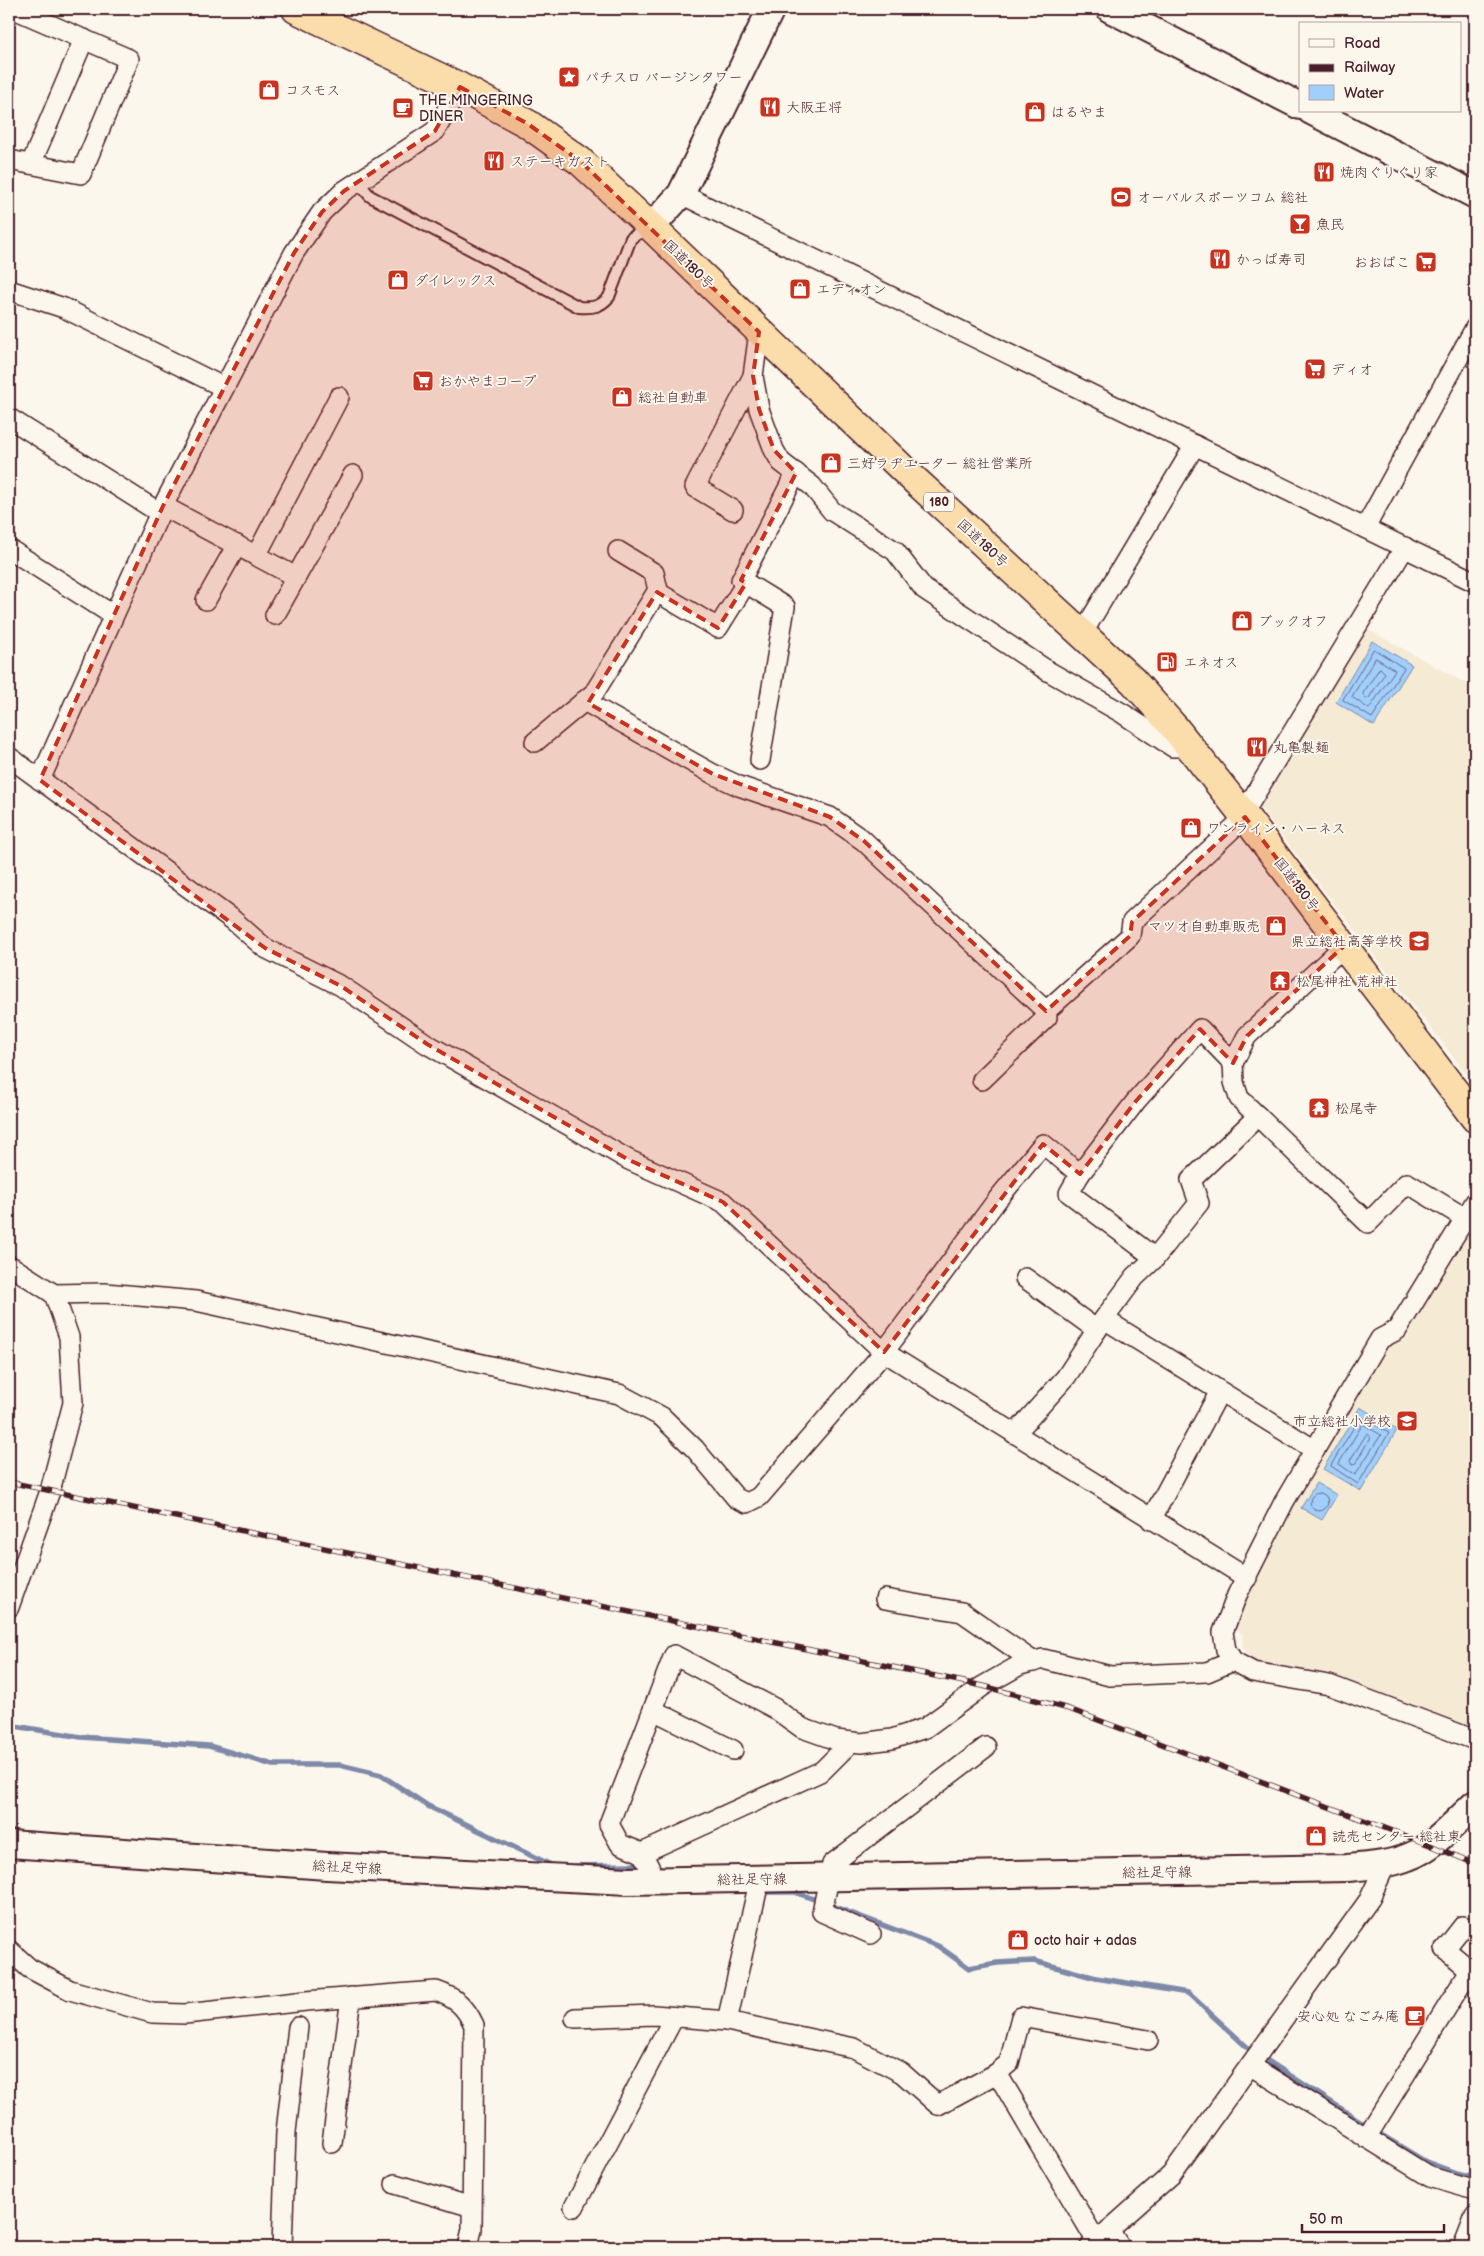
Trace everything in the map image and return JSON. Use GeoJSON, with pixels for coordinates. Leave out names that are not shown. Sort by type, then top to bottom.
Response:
{"type":"FeatureCollection","features":[{"type":"Feature","properties":{"kind":"highway","name":"国道180号"},"geometry":{"type":"LineString","coordinates":[[296,9],[460,87],[528,124],[580,161],[651,226],[906,472],[1133,681],[1190,747],[1475,1118]]}},
{"type":"Feature","properties":{"kind":"main road"},"geometry":{"type":"LineString","coordinates":[[651,226],[681,194],[771,9]]}},
{"type":"Feature","properties":{"kind":"main road"},"geometry":{"type":"LineString","coordinates":[[1113,9],[1299,105]]}},
{"type":"Feature","properties":{"kind":"main road"},"geometry":{"type":"LineString","coordinates":[[1313,112],[1475,195]]}},
{"type":"Feature","properties":{"kind":"main road","name":"総社足守線"},"geometry":{"type":"LineString","coordinates":[[9,1844],[327,1866],[628,1881],[1347,1868],[1386,1864],[1410,1857],[1430,1845],[1475,1804]]}},
{"type":"Feature","properties":{"kind":"street"},"geometry":{"type":"LineString","coordinates":[[9,13],[12,9],[129,59],[81,174],[9,160]]}},
{"type":"Feature","properties":{"kind":"street"},"geometry":{"type":"LineString","coordinates":[[31,164],[84,39]]}},
{"type":"Feature","properties":{"kind":"street"},"geometry":{"type":"LineString","coordinates":[[40,780],[162,510],[223,387],[294,253],[322,212],[358,182],[413,148],[435,131],[460,87]]}},
{"type":"Feature","properties":{"kind":"street"},"geometry":{"type":"LineString","coordinates":[[681,194],[1475,582]]}},
{"type":"Feature","properties":{"kind":"street"},"geometry":{"type":"LineString","coordinates":[[9,290],[64,308],[223,387]]}},
{"type":"Feature","properties":{"kind":"street"},"geometry":{"type":"LineString","coordinates":[[1366,528],[1475,328]]}},
{"type":"Feature","properties":{"kind":"street"},"geometry":{"type":"LineString","coordinates":[[760,332],[754,376],[759,409],[774,450],[781,462],[812,486],[832,511],[895,551],[924,590],[1048,671],[1122,713],[1173,747],[1190,747]]}},
{"type":"Feature","properties":{"kind":"street"},"geometry":{"type":"LineString","coordinates":[[733,510],[695,487],[754,376]]}},
{"type":"Feature","properties":{"kind":"street"},"geometry":{"type":"LineString","coordinates":[[256,556],[339,397]]}},
{"type":"Feature","properties":{"kind":"street"},"geometry":{"type":"LineString","coordinates":[[9,418],[162,510],[296,577]]}},
{"type":"Feature","properties":{"kind":"street"},"geometry":{"type":"LineString","coordinates":[[1082,634],[1195,445]]}},
{"type":"Feature","properties":{"kind":"street"},"geometry":{"type":"LineString","coordinates":[[760,760],[785,607],[741,580],[796,473]]}},
{"type":"Feature","properties":{"kind":"street"},"geometry":{"type":"LineString","coordinates":[[275,616],[353,475]]}},
{"type":"Feature","properties":{"kind":"street"},"geometry":{"type":"LineString","coordinates":[[206,600],[237,546]]}},
{"type":"Feature","properties":{"kind":"street"},"geometry":{"type":"LineString","coordinates":[[1046,1012],[1130,936],[1132,922],[1244,816],[1405,547]]}},
{"type":"Feature","properties":{"kind":"street"},"geometry":{"type":"LineString","coordinates":[[9,549],[113,615]]}},
{"type":"Feature","properties":{"kind":"street"},"geometry":{"type":"LineString","coordinates":[[535,742],[594,693],[657,592],[654,573],[618,552]]}},
{"type":"Feature","properties":{"kind":"street"},"geometry":{"type":"LineString","coordinates":[[657,592],[718,628],[746,583]]}},
{"type":"Feature","properties":{"kind":"street"},"geometry":{"type":"LineString","coordinates":[[584,701],[721,778],[830,817],[864,841],[1046,1012],[1047,1017],[982,1080]]}},
{"type":"Feature","properties":{"kind":"street"},"geometry":{"type":"LineString","coordinates":[[9,757],[232,920],[265,948],[342,986],[428,1044],[630,1160],[723,1202],[884,1352],[1151,1520],[1247,1578]]}},
{"type":"Feature","properties":{"kind":"street"},"geometry":{"type":"LineString","coordinates":[[1344,946],[1247,1036],[1233,1063],[1234,1082],[1239,1098],[1368,1223],[1407,1183],[1465,1218]]}},
{"type":"Feature","properties":{"kind":"street"},"geometry":{"type":"LineString","coordinates":[[1155,1258],[1069,1193],[1080,1174],[1136,1101],[1200,1029],[1233,1063]]}},
{"type":"Feature","properties":{"kind":"street"},"geometry":{"type":"LineString","coordinates":[[1015,1434],[1066,1377],[1100,1325],[1136,1277],[1155,1258],[1199,1203],[1191,1180],[1258,1116]]}},
{"type":"Feature","properties":{"kind":"street"},"geometry":{"type":"LineString","coordinates":[[9,1264],[54,1294],[105,1293],[196,1301],[619,1394],[662,1417],[695,1449],[736,1498],[747,1503],[759,1497],[884,1352],[997,1200],[1043,1144],[1080,1174]]}},
{"type":"Feature","properties":{"kind":"street"},"geometry":{"type":"LineString","coordinates":[[1475,1202],[1397,1330],[1380,1340],[1284,1502],[1237,1595],[1223,1632],[1226,1650],[1234,1661],[1253,1672],[1329,1685],[1475,1740]]}},
{"type":"Feature","properties":{"kind":"street"},"geometry":{"type":"LineString","coordinates":[[1025,1278],[1100,1325],[1220,1393],[1315,1450]]}},
{"type":"Feature","properties":{"kind":"street"},"geometry":{"type":"LineString","coordinates":[[9,1607],[50,1491],[73,1403],[69,1337],[54,1294]]}},
{"type":"Feature","properties":{"kind":"street"},"geometry":{"type":"LineString","coordinates":[[1151,1520],[1220,1393]]}},
{"type":"Feature","properties":{"kind":"street"},"geometry":{"type":"LineString","coordinates":[[885,1598],[962,1612],[1034,1662]]}},
{"type":"Feature","properties":{"kind":"street"},"geometry":{"type":"LineString","coordinates":[[656,1880],[642,1852],[620,1844],[609,1824],[674,1655],[774,1708],[802,1728],[836,1740],[851,1742],[892,1739],[925,1728],[983,1686],[1020,1665],[1044,1659],[1110,1676],[1207,1672],[1234,1661]]}},
{"type":"Feature","properties":{"kind":"street"},"geometry":{"type":"LineString","coordinates":[[653,1710],[733,1750]]}},
{"type":"Feature","properties":{"kind":"street"},"geometry":{"type":"LineString","coordinates":[[642,1852],[822,1771],[851,1742]]}},
{"type":"Feature","properties":{"kind":"street"},"geometry":{"type":"LineString","coordinates":[[871,1934],[822,1912],[832,1864],[986,1747]]}},
{"type":"Feature","properties":{"kind":"street"},"geometry":{"type":"LineString","coordinates":[[1099,2240],[1171,2175],[1369,1900],[1386,1864]]}},
{"type":"Feature","properties":{"kind":"street"},"geometry":{"type":"LineString","coordinates":[[727,2020],[760,1878]]}},
{"type":"Feature","properties":{"kind":"street"},"geometry":{"type":"LineString","coordinates":[[1366,2138],[1473,1972],[1445,1949],[1463,1926]]}},
{"type":"Feature","properties":{"kind":"street"},"geometry":{"type":"LineString","coordinates":[[9,1950],[29,1968],[70,1990],[152,2013],[185,2014],[351,1997],[436,1991],[454,1997],[466,2009],[474,2026],[472,2229],[468,2247]]}},
{"type":"Feature","properties":{"kind":"street"},"geometry":{"type":"LineString","coordinates":[[332,2143],[351,1997]]}},
{"type":"Feature","properties":{"kind":"street"},"geometry":{"type":"LineString","coordinates":[[575,2018],[654,2015],[727,2020],[854,2048],[902,2073],[938,2105],[997,2073],[1009,2063],[1021,2017],[1148,2040]]}},
{"type":"Feature","properties":{"kind":"street"},"geometry":{"type":"LineString","coordinates":[[574,2206],[674,2017]]}},
{"type":"Feature","properties":{"kind":"street"},"geometry":{"type":"LineString","coordinates":[[282,2247],[286,2132],[298,2028]]}},
{"type":"Feature","properties":{"kind":"street"},"geometry":{"type":"LineString","coordinates":[[1251,2066],[1430,2177],[1475,2190]]}},
{"type":"Feature","properties":{"kind":"street"},"geometry":{"type":"LineString","coordinates":[[997,2073],[1099,2240],[1120,2247]]}},
{"type":"Feature","properties":{"kind":"street"},"geometry":{"type":"LineString","coordinates":[[395,2184],[472,2207]]}},
{"type":"Feature","properties":{"kind":"street"},"geometry":{"type":"LineString","coordinates":[[1463,2247],[1475,2216]]}},
{"type":"Feature","properties":{"kind":"lane"},"geometry":{"type":"LineString","coordinates":[[358,182],[370,196],[579,307],[595,308],[609,297],[631,238],[651,226]]}},
{"type":"Feature","properties":{"kind":"highlighted area"},"geometry":{"type":"Polygon","coordinates":[[[460,87],[528,124],[580,161],[759,332],[753,376],[759,409],[774,450],[796,473],[741,580],[746,583],[718,628],[657,592],[588,703],[713,774],[830,817],[864,841],[1046,1011],[1130,936],[1132,922],[1245,817],[1344,946],[1247,1036],[1233,1063],[1200,1029],[1136,1101],[1080,1174],[1043,1144],[884,1352],[723,1202],[629,1160],[427,1044],[341,986],[265,948],[40,780],[163,506],[294,253],[322,212],[344,191],[435,131],[460,87]]]}},
{"type":"Feature","properties":{"kind":"shaded area","name":"県立総社高等学校"},"geometry":{"type":"Polygon","coordinates":[[[1365,628],[1475,688],[1475,1081],[1469,1077],[1258,805],[1365,628]]]}},
{"type":"Feature","properties":{"kind":"shaded area","name":"市立総社小学校"},"geometry":{"type":"Polygon","coordinates":[[[1475,1218],[1475,1733],[1330,1675],[1257,1664],[1243,1648],[1243,1635],[1233,1626],[1246,1592],[1294,1505],[1293,1497],[1385,1345],[1475,1218]]]}},
{"type":"Feature","properties":{"kind":"water"},"geometry":{"type":"Polygon","coordinates":[[[1372,641],[1412,665],[1374,726],[1336,702],[1372,641]]]}},
{"type":"Feature","properties":{"kind":"water"},"geometry":{"type":"Polygon","coordinates":[[[1360,1407],[1397,1430],[1361,1491],[1323,1469],[1360,1407]]]}},
{"type":"Feature","properties":{"kind":"water"},"geometry":{"type":"Polygon","coordinates":[[[1316,1483],[1337,1495],[1322,1520],[1301,1508],[1316,1483]]]}},
{"type":"Feature","properties":{"kind":"waterway"},"geometry":{"type":"LineString","coordinates":[[9,1725],[81,1737],[209,1746],[273,1765],[340,1765],[381,1775],[428,1806],[553,1866]]}},
{"type":"Feature","properties":{"kind":"waterway"},"geometry":{"type":"LineString","coordinates":[[574,1866],[634,1865],[637,1870]]}},
{"type":"Feature","properties":{"kind":"waterway"},"geometry":{"type":"LineString","coordinates":[[761,1892],[795,1892],[938,1946],[969,1968],[997,1963],[1034,1961],[1096,1978],[1188,1993],[1248,2048],[1383,2136],[1426,2162],[1459,2174],[1475,2177]]}},
{"type":"Feature","properties":{"kind":"railway"},"geometry":{"type":"LineString","coordinates":[[9,1482],[983,1686],[1069,1709],[1430,1845],[1475,1864]]}},
{"type":"Feature","properties":{"kind":"place","name":"パチスロ バージンタワー"},"geometry":{"type":"Point","coordinates":[569,77]}},
{"type":"Feature","properties":{"kind":"place","name":"コスモス"},"geometry":{"type":"Point","coordinates":[269,90]}},
{"type":"Feature","properties":{"kind":"place","name":"大阪王将"},"geometry":{"type":"Point","coordinates":[770,107]}},
{"type":"Feature","properties":{"kind":"place","name":"THE MINGERING DINER"},"geometry":{"type":"Point","coordinates":[403,108]}},
{"type":"Feature","properties":{"kind":"place","name":"はるやま"},"geometry":{"type":"Point","coordinates":[1035,112]}},
{"type":"Feature","properties":{"kind":"place","name":"ステーキガスト"},"geometry":{"type":"Point","coordinates":[494,161]}},
{"type":"Feature","properties":{"kind":"place","name":"焼肉ぐりぐり家"},"geometry":{"type":"Point","coordinates":[1324,172]}},
{"type":"Feature","properties":{"kind":"place","name":"オーバルスポーツコム 総社"},"geometry":{"type":"Point","coordinates":[1121,197]}},
{"type":"Feature","properties":{"kind":"place","name":"魚民"},"geometry":{"type":"Point","coordinates":[1300,224]}},
{"type":"Feature","properties":{"kind":"place","name":"かっぱ寿司"},"geometry":{"type":"Point","coordinates":[1220,259]}},
{"type":"Feature","properties":{"kind":"place","name":"おおばこ"},"geometry":{"type":"Point","coordinates":[1426,262]}},
{"type":"Feature","properties":{"kind":"place","name":"ダイレックス"},"geometry":{"type":"Point","coordinates":[398,280]}},
{"type":"Feature","properties":{"kind":"place","name":"エディオン"},"geometry":{"type":"Point","coordinates":[800,289]}},
{"type":"Feature","properties":{"kind":"place","name":"ディオ"},"geometry":{"type":"Point","coordinates":[1315,369]}},
{"type":"Feature","properties":{"kind":"place","name":"おかやまコープ"},"geometry":{"type":"Point","coordinates":[423,381]}},
{"type":"Feature","properties":{"kind":"place","name":"総社自動車"},"geometry":{"type":"Point","coordinates":[622,397]}},
{"type":"Feature","properties":{"kind":"place","name":"三好ラヂエーター 総社営業所"},"geometry":{"type":"Point","coordinates":[831,463]}},
{"type":"Feature","properties":{"kind":"place","name":"ブックオフ"},"geometry":{"type":"Point","coordinates":[1242,621]}},
{"type":"Feature","properties":{"kind":"place","name":"エネオス"},"geometry":{"type":"Point","coordinates":[1167,662]}},
{"type":"Feature","properties":{"kind":"place","name":"丸亀製麺"},"geometry":{"type":"Point","coordinates":[1257,747]}},
{"type":"Feature","properties":{"kind":"place","name":"ワンライン・ハーネス"},"geometry":{"type":"Point","coordinates":[1191,828]}},
{"type":"Feature","properties":{"kind":"place","name":"マツオ自動車販売"},"geometry":{"type":"Point","coordinates":[1276,926]}},
{"type":"Feature","properties":{"kind":"place","name":"県立総社高等学校"},"geometry":{"type":"Point","coordinates":[1419,941]}},
{"type":"Feature","properties":{"kind":"place","name":"松尾神社 荒神社"},"geometry":{"type":"Point","coordinates":[1280,981]}},
{"type":"Feature","properties":{"kind":"place","name":"松尾寺"},"geometry":{"type":"Point","coordinates":[1319,1108]}},
{"type":"Feature","properties":{"kind":"place","name":"市立総社小学校"},"geometry":{"type":"Point","coordinates":[1407,1421]}},
{"type":"Feature","properties":{"kind":"place","name":"読売センター 総社東"},"geometry":{"type":"Point","coordinates":[1316,1836]}},
{"type":"Feature","properties":{"kind":"place","name":"octo hair + adas"},"geometry":{"type":"Point","coordinates":[1018,1940]}},
{"type":"Feature","properties":{"kind":"place","name":"安心処 なごみ庵"},"geometry":{"type":"Point","coordinates":[1415,2016]}}]}
